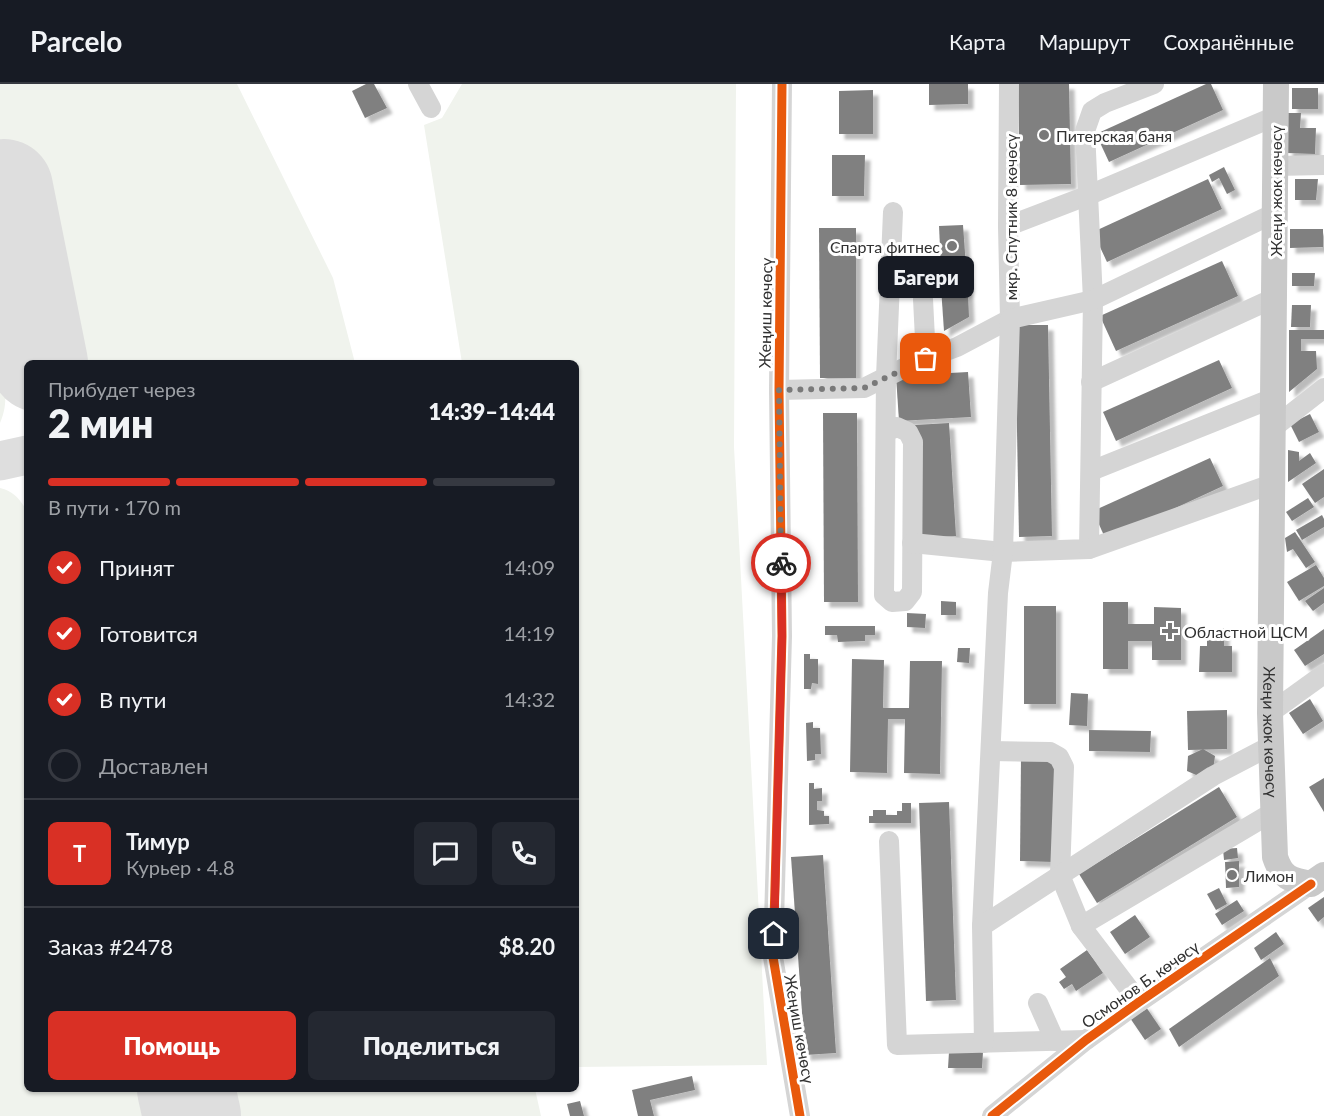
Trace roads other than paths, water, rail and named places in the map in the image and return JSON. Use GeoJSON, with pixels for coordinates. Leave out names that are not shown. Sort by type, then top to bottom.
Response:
{"type":"FeatureCollection","features":[{"type":"Feature","properties":{"kind":"main road","name":"Жеңи жок көчөсү"},"geometry":{"type":"LineString","coordinates":[[1276,84],[1270,713],[1275,857],[1279,870],[1292,881],[1317,880]]}},
{"type":"Feature","properties":{"kind":"street"},"geometry":{"type":"LineString","coordinates":[[418,84],[430,108]]}},
{"type":"Feature","properties":{"kind":"street","name":"Жеңиш көчөсү"},"geometry":{"type":"LineString","coordinates":[[782,84],[779,390],[782,636],[773,957],[800,1116]]}},
{"type":"Feature","properties":{"kind":"street","name":"мкр. Спутник 8 көчөсү"},"geometry":{"type":"LineString","coordinates":[[779,390],[864,388],[957,347],[1010,319],[1009,84]]}},
{"type":"Feature","properties":{"kind":"street"},"geometry":{"type":"LineString","coordinates":[[1089,549],[1093,300],[1085,131],[1092,111],[1105,103],[1154,84]]}},
{"type":"Feature","properties":{"kind":"street"},"geometry":{"type":"LineString","coordinates":[[1008,226],[1089,195],[1276,116]]}},
{"type":"Feature","properties":{"kind":"street"},"geometry":{"type":"LineString","coordinates":[[1275,166],[1324,165]]}},
{"type":"Feature","properties":{"kind":"street"},"geometry":{"type":"LineString","coordinates":[[886,432],[897,427],[909,432],[913,442],[912,592],[905,602],[892,602],[885,595],[886,377],[893,212]]}},
{"type":"Feature","properties":{"kind":"street"},"geometry":{"type":"LineString","coordinates":[[984,1043],[982,926],[998,593],[1003,552],[1010,319],[1093,300],[1275,213]]}},
{"type":"Feature","properties":{"kind":"street"},"geometry":{"type":"LineString","coordinates":[[1091,382],[1274,298]]}},
{"type":"Feature","properties":{"kind":"street"},"geometry":{"type":"LineString","coordinates":[[923,299],[926,359]]}},
{"type":"Feature","properties":{"kind":"street"},"geometry":{"type":"LineString","coordinates":[[1273,428],[1324,388]]}},
{"type":"Feature","properties":{"kind":"street"},"geometry":{"type":"LineString","coordinates":[[1091,471],[1274,398]]}},
{"type":"Feature","properties":{"kind":"street"},"geometry":{"type":"LineString","coordinates":[[912,543],[1003,552],[1089,549],[1272,484]]}},
{"type":"Feature","properties":{"kind":"street"},"geometry":{"type":"LineString","coordinates":[[1270,713],[1324,675]]}},
{"type":"Feature","properties":{"kind":"street"},"geometry":{"type":"LineString","coordinates":[[982,926],[1213,776],[1272,745]]}},
{"type":"Feature","properties":{"kind":"street"},"geometry":{"type":"LineString","coordinates":[[991,751],[1050,752],[1059,757],[1064,767],[1060,875],[1081,926],[1139,1002]]}},
{"type":"Feature","properties":{"kind":"street"},"geometry":{"type":"LineString","coordinates":[[1081,926],[1273,812]]}},
{"type":"Feature","properties":{"kind":"street"},"geometry":{"type":"LineString","coordinates":[[889,841],[897,1045],[1086,1040]]}},
{"type":"Feature","properties":{"kind":"street","name":"Осмонов Б. көчөсү"},"geometry":{"type":"LineString","coordinates":[[992,1116],[1086,1040],[1317,880]]}},
{"type":"Feature","properties":{"kind":"street"},"geometry":{"type":"LineString","coordinates":[[1038,1003],[1055,1041]]}},
{"type":"Feature","properties":{"kind":"place","name":"Питерская баня"},"geometry":{"type":"Point","coordinates":[1044,135]}},
{"type":"Feature","properties":{"kind":"place","name":"Спарта фитнес"},"geometry":{"type":"Point","coordinates":[952,246]}},
{"type":"Feature","properties":{"kind":"place","name":"Багери"},"geometry":{"type":"Point","coordinates":[926,359]}},
{"type":"Feature","properties":{"kind":"place","name":"Областной ЦСМ"},"geometry":{"type":"Point","coordinates":[1170,631]}},
{"type":"Feature","properties":{"kind":"place","name":"Лимон"},"geometry":{"type":"Point","coordinates":[1232,875]}}]}
